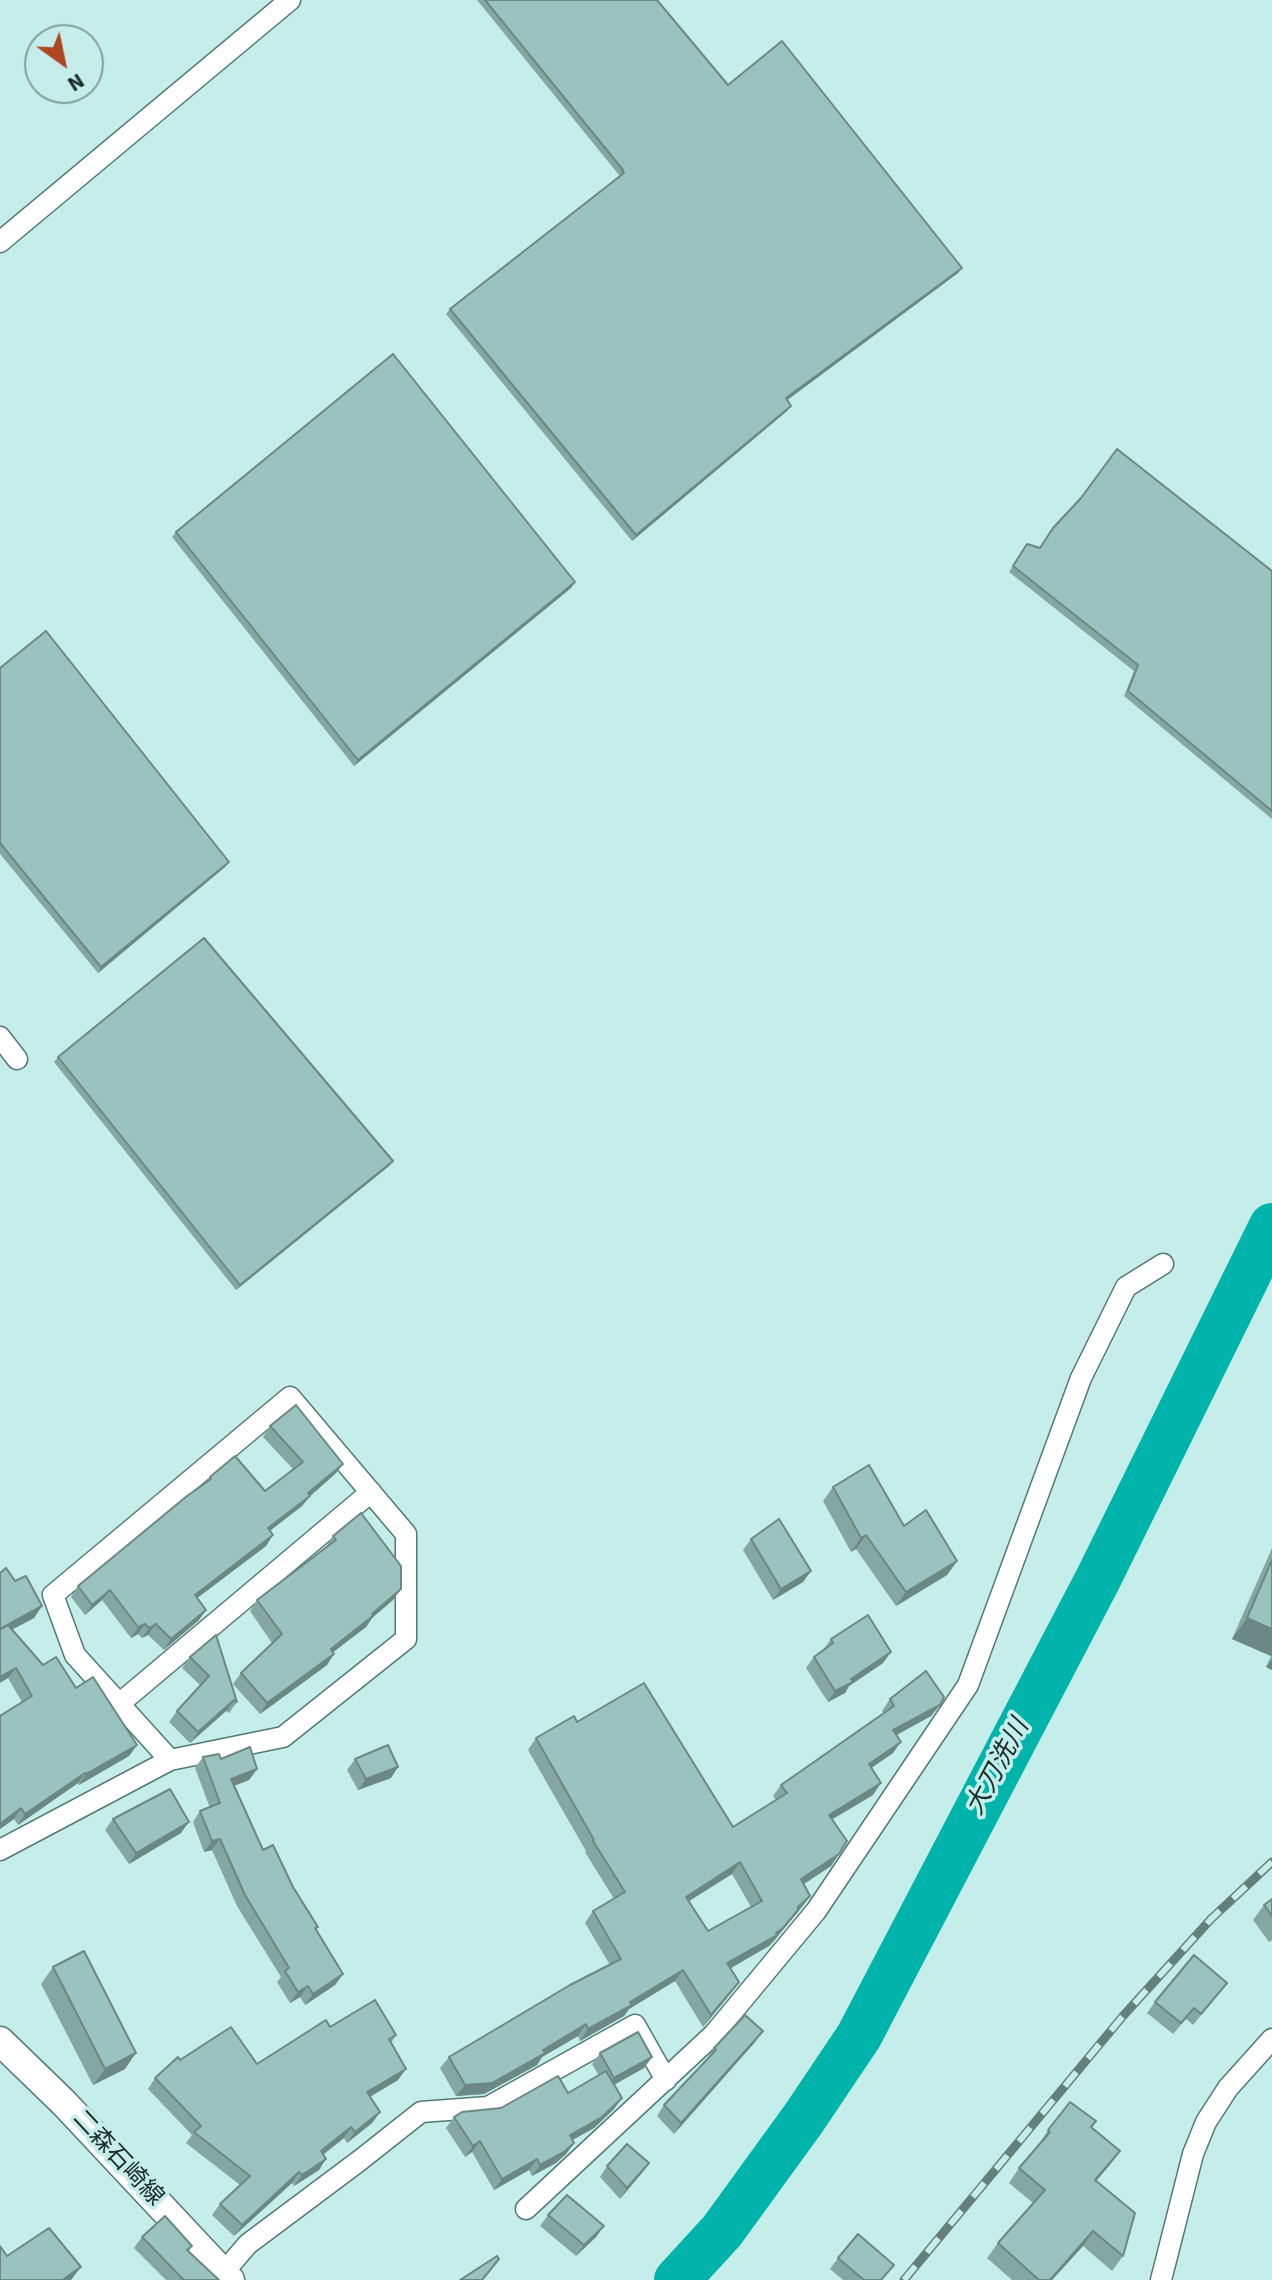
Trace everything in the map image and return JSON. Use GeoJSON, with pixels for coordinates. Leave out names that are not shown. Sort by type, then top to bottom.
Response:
{"type":"FeatureCollection","features":[{"type":"Feature","properties":{"kind":"main road","name":"二森石崎線"},"geometry":{"type":"LineString","coordinates":[[0,2041],[64,2103],[227,2276]]}},
{"type":"Feature","properties":{"kind":"street"},"geometry":{"type":"LineString","coordinates":[[0,242],[290,0]]}},
{"type":"Feature","properties":{"kind":"street"},"geometry":{"type":"LineString","coordinates":[[0,1037],[17,1059]]}},
{"type":"Feature","properties":{"kind":"street"},"geometry":{"type":"LineString","coordinates":[[526,2209],[714,2034],[816,1911],[968,1685],[1081,1378],[1126,1287],[1163,1264]]}},
{"type":"Feature","properties":{"kind":"street"},"geometry":{"type":"LineString","coordinates":[[0,1850],[170,1760],[283,1737],[406,1639],[406,1534],[290,1397],[53,1595],[75,1655],[170,1760]]}},
{"type":"Feature","properties":{"kind":"street"},"geometry":{"type":"LineString","coordinates":[[119,1704],[371,1492]]}},
{"type":"Feature","properties":{"kind":"street"},"geometry":{"type":"LineString","coordinates":[[227,2276],[248,2244],[421,2112],[488,2107],[635,2025],[666,2080]]}},
{"type":"Feature","properties":{"kind":"street"},"geometry":{"type":"LineString","coordinates":[[1161,2280],[1193,2154],[1206,2122],[1228,2088],[1272,2039]]}},
{"type":"Feature","properties":{"kind":"building"},"geometry":{"type":"Polygon","coordinates":[[[485,0],[657,0],[728,85],[782,41],[962,268],[786,398],[791,406],[636,535],[450,309],[624,173],[485,0]]]}},
{"type":"Feature","properties":{"kind":"building"},"geometry":{"type":"Polygon","coordinates":[[[393,354],[575,582],[358,760],[176,532],[393,354]]]}},
{"type":"Feature","properties":{"kind":"building"},"geometry":{"type":"Polygon","coordinates":[[[1117,449],[1272,571],[1272,811],[1128,691],[1138,665],[1013,566],[1027,544],[1040,548],[1117,449]]]}},
{"type":"Feature","properties":{"kind":"building"},"geometry":{"type":"Polygon","coordinates":[[[46,631],[229,862],[101,967],[0,843],[0,668],[46,631]]]}},
{"type":"Feature","properties":{"kind":"building"},"geometry":{"type":"Polygon","coordinates":[[[204,938],[393,1161],[240,1285],[58,1057],[204,938]]]}},
{"type":"Feature","properties":{"kind":"building"},"geometry":{"type":"Polygon","coordinates":[[[296,1405],[343,1464],[308,1493],[310,1496],[268,1528],[273,1535],[195,1595],[206,1610],[171,1639],[156,1624],[149,1628],[145,1624],[138,1627],[110,1590],[92,1605],[78,1586],[211,1479],[235,1456],[265,1491],[303,1462],[270,1426],[296,1405]]]}},
{"type":"Feature","properties":{"kind":"building"},"geometry":{"type":"Polygon","coordinates":[[[869,1465],[904,1526],[926,1510],[957,1561],[906,1592],[866,1535],[861,1538],[833,1487],[869,1465]]]}},
{"type":"Feature","properties":{"kind":"building"},"geometry":{"type":"Polygon","coordinates":[[[361,1513],[401,1566],[401,1589],[331,1649],[334,1654],[267,1703],[241,1673],[282,1634],[257,1600],[336,1540],[333,1536],[361,1513]]]}},
{"type":"Feature","properties":{"kind":"building"},"geometry":{"type":"Polygon","coordinates":[[[779,1519],[811,1571],[781,1589],[751,1539],[779,1519]]]}},
{"type":"Feature","properties":{"kind":"building"},"geometry":{"type":"Polygon","coordinates":[[[1272,1560],[1272,1629],[1247,1618],[1272,1560]]]}},
{"type":"Feature","properties":{"kind":"building"},"geometry":{"type":"Polygon","coordinates":[[[6,1568],[15,1581],[26,1576],[42,1606],[0,1629],[0,1573],[6,1568]]]}},
{"type":"Feature","properties":{"kind":"building"},"geometry":{"type":"Polygon","coordinates":[[[868,1615],[891,1652],[851,1679],[853,1682],[835,1691],[814,1657],[833,1643],[831,1639],[868,1615]]]}},
{"type":"Feature","properties":{"kind":"building"},"geometry":{"type":"Polygon","coordinates":[[[8,1625],[43,1665],[56,1657],[76,1688],[93,1677],[137,1745],[85,1773],[25,1814],[21,1808],[0,1824],[0,1716],[32,1696],[16,1668],[0,1677],[0,1630],[8,1625]]]}},
{"type":"Feature","properties":{"kind":"building"},"geometry":{"type":"Polygon","coordinates":[[[216,1635],[237,1702],[234,1700],[198,1732],[177,1711],[209,1676],[190,1657],[216,1635]]]}},
{"type":"Feature","properties":{"kind":"building"},"geometry":{"type":"Polygon","coordinates":[[[926,1671],[944,1697],[940,1705],[893,1730],[901,1742],[869,1764],[881,1783],[829,1815],[847,1841],[839,1854],[801,1879],[810,1896],[777,1935],[727,1963],[739,1982],[711,2015],[683,1970],[630,2002],[632,2005],[588,2029],[586,2024],[543,2050],[545,2053],[492,2083],[465,2085],[449,2057],[570,1985],[621,1959],[593,1911],[625,1892],[536,1738],[574,1716],[577,1722],[644,1683],[733,1827],[787,1793],[781,1785],[894,1706],[890,1699],[926,1671]],[[740,1862],[686,1897],[708,1931],[762,1901],[740,1862]]]}},
{"type":"Feature","properties":{"kind":"building"},"geometry":{"type":"Polygon","coordinates":[[[388,1745],[398,1767],[366,1779],[355,1759],[388,1745]]]}},
{"type":"Feature","properties":{"kind":"building"},"geometry":{"type":"Polygon","coordinates":[[[250,1747],[257,1769],[231,1779],[263,1850],[273,1845],[293,1887],[318,1927],[315,1928],[343,1974],[313,1994],[308,1986],[298,1992],[285,1971],[289,1968],[245,1895],[220,1839],[212,1841],[200,1811],[220,1803],[203,1757],[219,1754],[221,1759],[250,1747]]]}},
{"type":"Feature","properties":{"kind":"building"},"geometry":{"type":"Polygon","coordinates":[[[170,1789],[189,1822],[136,1853],[113,1819],[170,1789]]]}},
{"type":"Feature","properties":{"kind":"building"},"geometry":{"type":"Polygon","coordinates":[[[1272,1899],[1272,1916],[1264,1905],[1272,1899]]]}},
{"type":"Feature","properties":{"kind":"building"},"geometry":{"type":"Polygon","coordinates":[[[84,1951],[136,2053],[105,2069],[53,1967],[84,1951]]]}},
{"type":"Feature","properties":{"kind":"building"},"geometry":{"type":"Polygon","coordinates":[[[1194,1955],[1227,1983],[1201,2014],[1194,2008],[1181,2023],[1155,2002],[1194,1955]]]}},
{"type":"Feature","properties":{"kind":"building"},"geometry":{"type":"Polygon","coordinates":[[[375,2000],[396,2035],[389,2039],[406,2069],[367,2092],[380,2112],[355,2132],[351,2127],[321,2151],[326,2159],[302,2175],[299,2172],[242,2225],[220,2204],[250,2176],[194,2132],[201,2126],[155,2078],[178,2057],[180,2060],[231,2027],[257,2064],[326,2020],[330,2027],[375,2000]]]}},
{"type":"Feature","properties":{"kind":"building"},"geometry":{"type":"Polygon","coordinates":[[[745,2015],[763,2031],[681,2123],[664,2105],[745,2015]]]}},
{"type":"Feature","properties":{"kind":"building"},"geometry":{"type":"Polygon","coordinates":[[[638,2032],[652,2057],[614,2078],[600,2053],[638,2032]]]}},
{"type":"Feature","properties":{"kind":"building"},"geometry":{"type":"Polygon","coordinates":[[[606,2071],[622,2098],[602,2117],[570,2135],[574,2143],[564,2152],[540,2165],[537,2159],[502,2179],[480,2141],[473,2146],[454,2117],[462,2112],[501,2108],[558,2076],[568,2093],[606,2071]]]}},
{"type":"Feature","properties":{"kind":"building"},"geometry":{"type":"Polygon","coordinates":[[[1070,2102],[1096,2121],[1091,2127],[1120,2151],[1095,2180],[1135,2213],[1123,2256],[1093,2231],[1050,2280],[1039,2280],[998,2243],[1045,2190],[1019,2168],[1050,2132],[1048,2130],[1070,2102]]]}},
{"type":"Feature","properties":{"kind":"building"},"geometry":{"type":"Polygon","coordinates":[[[627,2144],[649,2163],[627,2188],[607,2166],[627,2144]]]}},
{"type":"Feature","properties":{"kind":"building"},"geometry":{"type":"Polygon","coordinates":[[[567,2195],[604,2226],[584,2245],[548,2215],[567,2195]]]}},
{"type":"Feature","properties":{"kind":"building"},"geometry":{"type":"Polygon","coordinates":[[[165,2216],[192,2246],[187,2250],[219,2280],[182,2280],[142,2237],[165,2216]]]}},
{"type":"Feature","properties":{"kind":"building"},"geometry":{"type":"Polygon","coordinates":[[[49,2228],[81,2267],[62,2280],[0,2280],[0,2246],[7,2256],[49,2228]]]}},
{"type":"Feature","properties":{"kind":"building"},"geometry":{"type":"Polygon","coordinates":[[[858,2234],[894,2265],[881,2280],[864,2280],[838,2258],[858,2234]]]}},
{"type":"Feature","properties":{"kind":"building"},"geometry":{"type":"Polygon","coordinates":[[[497,2256],[499,2259],[482,2280],[460,2280],[497,2256]]]}},
{"type":"Feature","properties":{"kind":"waterway","name":"大刀洗川"},"geometry":{"type":"LineString","coordinates":[[677,2280],[722,2231],[859,2036],[1098,1579],[1272,1226]]}},
{"type":"Feature","properties":{"kind":"railway"},"geometry":{"type":"LineString","coordinates":[[904,2280],[1123,2016],[1211,1919],[1272,1862]]}}]}
